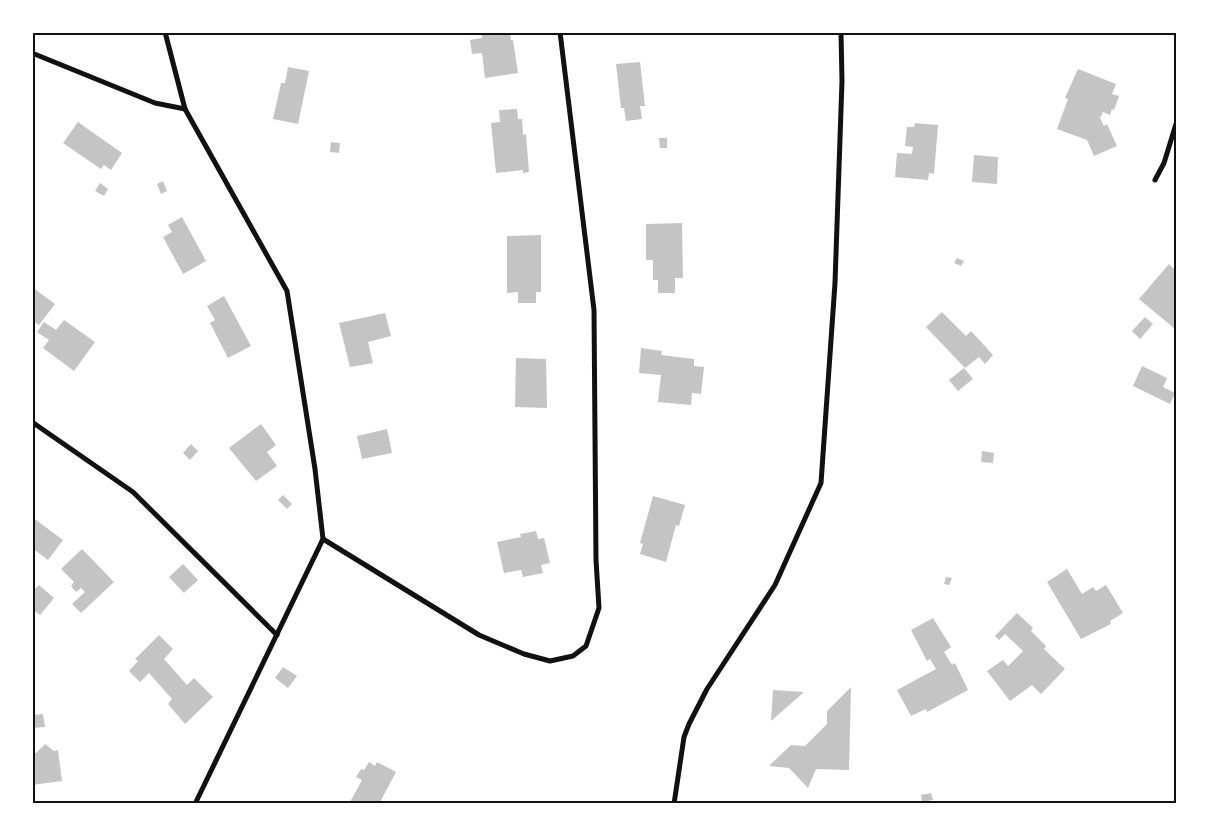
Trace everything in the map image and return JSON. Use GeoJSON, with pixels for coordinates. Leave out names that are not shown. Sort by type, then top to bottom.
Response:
{"type":"FeatureCollection","features":[{"type":"Feature","properties":{"kind":"street"},"geometry":{"type":"LineString","coordinates":[[166,32],[185,109],[288,291],[315,469],[323,539],[195,804]]}},
{"type":"Feature","properties":{"kind":"street"},"geometry":{"type":"LineString","coordinates":[[323,539],[479,635],[524,654],[550,661],[572,656],[586,646],[599,608],[596,560],[594,310],[560,32]]}},
{"type":"Feature","properties":{"kind":"street"},"geometry":{"type":"LineString","coordinates":[[674,804],[684,737],[689,724],[707,689],[775,585],[821,483],[835,283],[842,81],[841,32]]}},
{"type":"Feature","properties":{"kind":"street"},"geometry":{"type":"LineString","coordinates":[[32,53],[155,104],[185,109]]}},
{"type":"Feature","properties":{"kind":"street"},"geometry":{"type":"LineString","coordinates":[[1155,180],[1164,163],[1176,124]]}},
{"type":"Feature","properties":{"kind":"street"},"geometry":{"type":"LineString","coordinates":[[32,422],[133,492],[277,635]]}},
{"type":"Feature","properties":{"kind":"building"},"geometry":{"type":"Polygon","coordinates":[[[481,32],[510,32],[518,73],[485,78],[482,53],[472,54],[470,40],[482,38],[481,32]]]}},
{"type":"Feature","properties":{"kind":"building"},"geometry":{"type":"Polygon","coordinates":[[[640,62],[645,106],[640,106],[642,119],[626,121],[624,108],[621,108],[616,64],[640,62]]]}},
{"type":"Feature","properties":{"kind":"building"},"geometry":{"type":"Polygon","coordinates":[[[288,67],[309,71],[298,124],[273,119],[281,83],[285,83],[288,67]]]}},
{"type":"Feature","properties":{"kind":"building"},"geometry":{"type":"Polygon","coordinates":[[[1078,69],[1116,84],[1112,94],[1119,96],[1110,115],[1103,112],[1100,118],[1104,126],[1107,124],[1117,146],[1094,156],[1087,140],[1057,129],[1068,99],[1065,98],[1078,69]]]}},
{"type":"Feature","properties":{"kind":"building"},"geometry":{"type":"Polygon","coordinates":[[[517,109],[518,119],[522,119],[523,135],[526,134],[529,172],[523,173],[523,170],[496,173],[491,123],[500,122],[499,110],[517,109]]]}},
{"type":"Feature","properties":{"kind":"building"},"geometry":{"type":"Polygon","coordinates":[[[78,122],[122,153],[111,170],[104,165],[101,169],[63,143],[78,122]]]}},
{"type":"Feature","properties":{"kind":"building"},"geometry":{"type":"Polygon","coordinates":[[[915,123],[938,125],[934,174],[929,173],[928,180],[895,177],[897,153],[912,154],[913,147],[905,146],[907,127],[914,127],[915,123]]]}},
{"type":"Feature","properties":{"kind":"building"},"geometry":{"type":"Polygon","coordinates":[[[659,138],[667,138],[667,148],[660,148],[659,138]]]}},
{"type":"Feature","properties":{"kind":"building"},"geometry":{"type":"Polygon","coordinates":[[[331,142],[340,143],[339,153],[330,152],[331,142]]]}},
{"type":"Feature","properties":{"kind":"building"},"geometry":{"type":"Polygon","coordinates":[[[974,155],[998,157],[997,184],[972,182],[974,155]]]}},
{"type":"Feature","properties":{"kind":"building"},"geometry":{"type":"Polygon","coordinates":[[[163,181],[167,191],[161,194],[157,184],[163,181]]]}},
{"type":"Feature","properties":{"kind":"building"},"geometry":{"type":"Polygon","coordinates":[[[100,183],[108,189],[104,196],[95,191],[100,183]]]}},
{"type":"Feature","properties":{"kind":"building"},"geometry":{"type":"Polygon","coordinates":[[[182,217],[206,261],[183,274],[163,237],[172,232],[168,225],[182,217]]]}},
{"type":"Feature","properties":{"kind":"building"},"geometry":{"type":"Polygon","coordinates":[[[682,223],[683,278],[675,278],[675,293],[658,293],[658,280],[653,280],[653,260],[646,260],[646,224],[682,223]]]}},
{"type":"Feature","properties":{"kind":"building"},"geometry":{"type":"Polygon","coordinates":[[[541,235],[541,292],[536,292],[536,303],[518,303],[518,292],[507,293],[507,236],[541,235]]]}},
{"type":"Feature","properties":{"kind":"building"},"geometry":{"type":"Polygon","coordinates":[[[957,258],[964,261],[961,266],[954,263],[957,258]]]}},
{"type":"Feature","properties":{"kind":"building"},"geometry":{"type":"Polygon","coordinates":[[[1169,264],[1176,271],[1175,329],[1139,299],[1169,264]]]}},
{"type":"Feature","properties":{"kind":"building"},"geometry":{"type":"Polygon","coordinates":[[[32,287],[55,304],[39,325],[32,320],[32,287]]]}},
{"type":"Feature","properties":{"kind":"building"},"geometry":{"type":"Polygon","coordinates":[[[224,296],[251,346],[228,358],[210,323],[215,320],[207,306],[224,296]]]}},
{"type":"Feature","properties":{"kind":"building"},"geometry":{"type":"Polygon","coordinates":[[[942,312],[966,336],[971,331],[993,355],[985,364],[979,357],[965,368],[926,327],[942,312]]]}},
{"type":"Feature","properties":{"kind":"building"},"geometry":{"type":"Polygon","coordinates":[[[385,313],[391,336],[368,342],[373,363],[350,367],[339,323],[385,313]]]}},
{"type":"Feature","properties":{"kind":"building"},"geometry":{"type":"Polygon","coordinates":[[[1145,317],[1153,324],[1140,339],[1132,331],[1145,317]]]}},
{"type":"Feature","properties":{"kind":"building"},"geometry":{"type":"Polygon","coordinates":[[[64,320],[95,342],[74,371],[43,348],[49,340],[37,332],[44,322],[56,330],[64,320]]]}},
{"type":"Feature","properties":{"kind":"building"},"geometry":{"type":"Polygon","coordinates":[[[641,348],[662,351],[661,355],[694,359],[694,366],[704,367],[701,394],[692,393],[691,405],[658,402],[661,375],[639,373],[641,348]]]}},
{"type":"Feature","properties":{"kind":"building"},"geometry":{"type":"Polygon","coordinates":[[[516,358],[546,359],[547,408],[515,407],[516,358]]]}},
{"type":"Feature","properties":{"kind":"building"},"geometry":{"type":"Polygon","coordinates":[[[1142,366],[1167,378],[1163,387],[1175,393],[1170,404],[1133,386],[1142,366]]]}},
{"type":"Feature","properties":{"kind":"building"},"geometry":{"type":"Polygon","coordinates":[[[964,368],[973,379],[958,391],[949,380],[964,368]]]}},
{"type":"Feature","properties":{"kind":"building"},"geometry":{"type":"Polygon","coordinates":[[[261,424],[276,445],[267,452],[277,466],[256,481],[229,448],[261,424]]]}},
{"type":"Feature","properties":{"kind":"building"},"geometry":{"type":"Polygon","coordinates":[[[387,429],[392,453],[362,459],[357,436],[387,429]]]}},
{"type":"Feature","properties":{"kind":"building"},"geometry":{"type":"Polygon","coordinates":[[[191,444],[198,451],[190,460],[183,453],[191,444]]]}},
{"type":"Feature","properties":{"kind":"building"},"geometry":{"type":"Polygon","coordinates":[[[982,451],[994,453],[993,463],[981,462],[982,451]]]}},
{"type":"Feature","properties":{"kind":"building"},"geometry":{"type":"Polygon","coordinates":[[[283,495],[292,504],[287,509],[278,500],[283,495]]]}},
{"type":"Feature","properties":{"kind":"building"},"geometry":{"type":"Polygon","coordinates":[[[653,496],[685,505],[679,526],[676,525],[666,562],[640,554],[643,544],[640,543],[653,496]]]}},
{"type":"Feature","properties":{"kind":"building"},"geometry":{"type":"Polygon","coordinates":[[[32,517],[63,540],[48,560],[32,548],[32,517]]]}},
{"type":"Feature","properties":{"kind":"building"},"geometry":{"type":"Polygon","coordinates":[[[536,531],[538,539],[544,538],[550,563],[541,565],[543,573],[523,577],[521,570],[504,573],[497,542],[521,537],[520,534],[536,531]]]}},
{"type":"Feature","properties":{"kind":"building"},"geometry":{"type":"Polygon","coordinates":[[[82,549],[114,582],[81,613],[72,604],[85,592],[81,588],[76,592],[71,586],[74,582],[61,569],[82,549]]]}},
{"type":"Feature","properties":{"kind":"building"},"geometry":{"type":"Polygon","coordinates":[[[183,564],[198,580],[184,593],[169,577],[183,564]]]}},
{"type":"Feature","properties":{"kind":"building"},"geometry":{"type":"Polygon","coordinates":[[[1067,569],[1082,594],[1093,587],[1096,591],[1106,585],[1123,613],[1110,621],[1111,624],[1081,639],[1047,582],[1067,569]]]}},
{"type":"Feature","properties":{"kind":"building"},"geometry":{"type":"Polygon","coordinates":[[[946,577],[952,578],[949,585],[944,584],[946,577]]]}},
{"type":"Feature","properties":{"kind":"building"},"geometry":{"type":"Polygon","coordinates":[[[39,585],[54,598],[40,615],[32,609],[32,592],[39,585]]]}},
{"type":"Feature","properties":{"kind":"building"},"geometry":{"type":"Polygon","coordinates":[[[1017,613],[1033,628],[1031,631],[1046,646],[1044,649],[1065,669],[1041,694],[1032,685],[1010,701],[987,671],[1003,660],[1008,666],[1023,651],[1005,634],[999,640],[995,636],[1017,613]]]}},
{"type":"Feature","properties":{"kind":"building"},"geometry":{"type":"Polygon","coordinates":[[[933,618],[951,647],[944,652],[952,665],[955,663],[968,690],[927,712],[926,709],[911,716],[897,690],[936,669],[930,659],[927,661],[911,630],[933,618]]]}},
{"type":"Feature","properties":{"kind":"building"},"geometry":{"type":"Polygon","coordinates":[[[159,635],[173,649],[164,659],[187,685],[194,678],[213,697],[185,724],[168,704],[172,699],[149,673],[140,682],[129,671],[138,661],[135,659],[159,635]]]}},
{"type":"Feature","properties":{"kind":"building"},"geometry":{"type":"Polygon","coordinates":[[[283,667],[297,676],[288,688],[275,678],[283,667]]]}},
{"type":"Feature","properties":{"kind":"building"},"geometry":{"type":"Polygon","coordinates":[[[851,687],[849,770],[816,769],[808,788],[789,768],[769,766],[791,745],[805,746],[827,724],[827,711],[851,687]]]}},
{"type":"Feature","properties":{"kind":"building"},"geometry":{"type":"Polygon","coordinates":[[[773,690],[804,692],[771,721],[773,690]]]}},
{"type":"Feature","properties":{"kind":"building"},"geometry":{"type":"Polygon","coordinates":[[[43,714],[45,727],[32,728],[32,715],[43,714]]]}},
{"type":"Feature","properties":{"kind":"building"},"geometry":{"type":"Polygon","coordinates":[[[45,744],[54,751],[58,750],[62,781],[32,785],[32,753],[36,753],[45,744]]]}},
{"type":"Feature","properties":{"kind":"building"},"geometry":{"type":"Polygon","coordinates":[[[369,762],[375,766],[377,762],[396,772],[379,804],[349,804],[362,780],[356,777],[369,762]]]}},
{"type":"Feature","properties":{"kind":"building"},"geometry":{"type":"Polygon","coordinates":[[[931,793],[933,800],[922,802],[921,795],[931,793]]]}}]}
